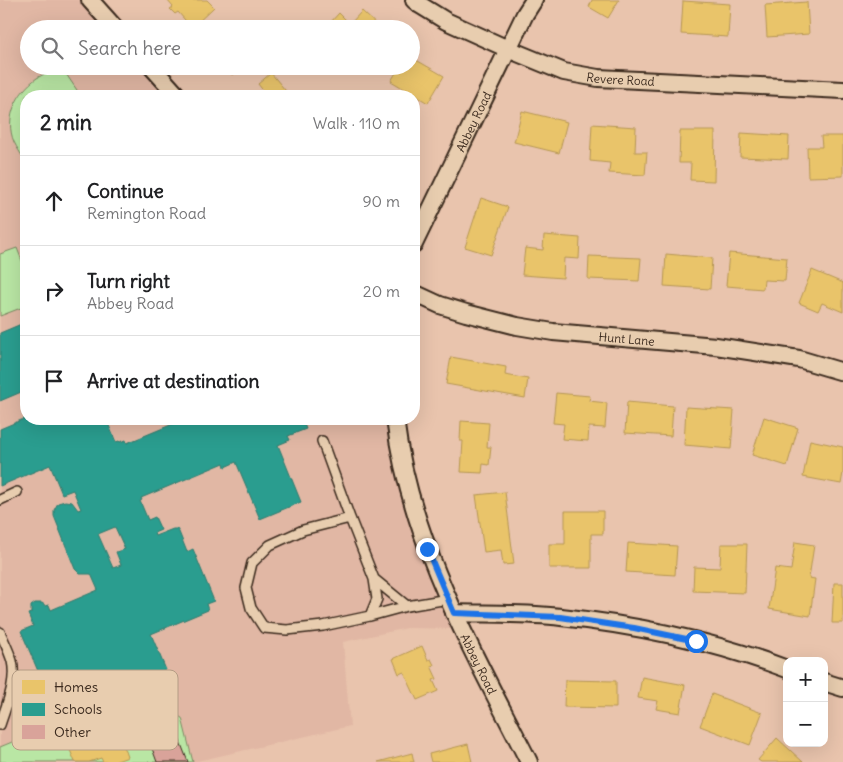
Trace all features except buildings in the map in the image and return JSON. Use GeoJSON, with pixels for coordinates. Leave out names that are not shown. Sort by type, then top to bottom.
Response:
{"type":"FeatureCollection","features":[{"type":"Feature","properties":{"kind":"street"},"geometry":{"type":"LineString","coordinates":[[90,0],[108,20]]}},
{"type":"Feature","properties":{"kind":"street","name":"Revere Road"},"geometry":{"type":"LineString","coordinates":[[414,0],[446,21],[508,50],[564,72],[598,78],[843,90]]}},
{"type":"Feature","properties":{"kind":"street","name":"Abbey Road"},"geometry":{"type":"LineString","coordinates":[[420,232],[525,14],[534,0]]}},
{"type":"Feature","properties":{"kind":"street"},"geometry":{"type":"LineString","coordinates":[[159,75],[173,90]]}},
{"type":"Feature","properties":{"kind":"street","name":"Hunt Lane"},"geometry":{"type":"LineString","coordinates":[[420,296],[466,313],[517,326],[553,332],[716,346],[799,359],[843,372]]}},
{"type":"Feature","properties":{"kind":"street","name":"Abbey Road"},"geometry":{"type":"LineString","coordinates":[[396,425],[406,479],[427,549],[451,606],[529,762]]}},
{"type":"Feature","properties":{"kind":"street"},"geometry":{"type":"LineString","coordinates":[[451,606],[560,617],[634,628],[696,641],[783,668]]}},
{"type":"Feature","properties":{"kind":"street"},"geometry":{"type":"LineString","coordinates":[[828,683],[843,688]]}},
{"type":"Feature","properties":{"kind":"lane"},"geometry":{"type":"LineString","coordinates":[[322,441],[374,579],[377,599],[370,616]]}},
{"type":"Feature","properties":{"kind":"lane"},"geometry":{"type":"LineString","coordinates":[[0,500],[17,492]]}},
{"type":"Feature","properties":{"kind":"lane"},"geometry":{"type":"LineString","coordinates":[[350,518],[303,530],[270,545],[252,563],[246,588],[251,608],[264,628],[287,630],[331,625],[407,606],[451,606]]}},
{"type":"Feature","properties":{"kind":"lane"},"geometry":{"type":"LineString","coordinates":[[374,579],[407,606]]}},
{"type":"Feature","properties":{"kind":"lane"},"geometry":{"type":"LineString","coordinates":[[0,632],[12,661],[13,670]]}},
{"type":"Feature","properties":{"kind":"lane"},"geometry":{"type":"LineString","coordinates":[[0,725],[12,684]]}},
{"type":"Feature","properties":{"kind":"shaded area"},"geometry":{"type":"Polygon","coordinates":[[[0,0],[90,0],[108,20],[20,20],[20,75],[159,75],[173,90],[20,90],[20,425],[396,425],[460,629],[407,628],[343,642],[350,726],[193,762],[182,718],[178,716],[178,670],[12,670],[12,742],[0,747],[0,0]]]}},
{"type":"Feature","properties":{"kind":"green space"},"geometry":{"type":"Polygon","coordinates":[[[42,75],[67,75],[77,90],[25,90],[42,75]]]}},
{"type":"Feature","properties":{"kind":"green space"},"geometry":{"type":"Polygon","coordinates":[[[20,96],[20,152],[11,133],[12,115],[20,96]]]}},
{"type":"Feature","properties":{"kind":"green space"},"geometry":{"type":"Polygon","coordinates":[[[17,248],[20,256],[20,308],[0,316],[0,254],[17,248]]]}},
{"type":"Feature","properties":{"kind":"green space"},"geometry":{"type":"Polygon","coordinates":[[[178,716],[182,718],[193,762],[0,762],[0,747],[12,742],[12,750],[178,750],[178,716]]]}},
{"type":"Feature","properties":{"kind":"route"},"geometry":{"type":"LineString","coordinates":[[427,549],[454,613],[560,617],[634,628],[696,641]]}}]}
